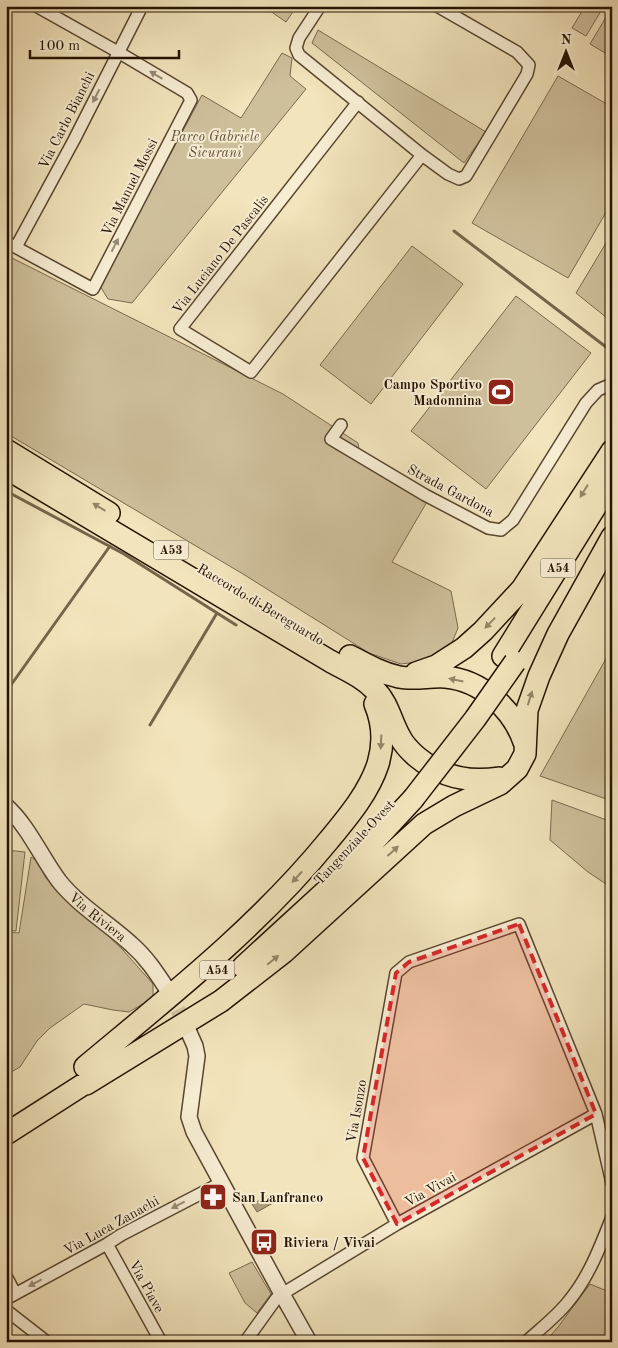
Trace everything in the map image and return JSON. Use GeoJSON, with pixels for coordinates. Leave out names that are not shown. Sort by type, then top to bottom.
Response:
{"type":"FeatureCollection","features":[{"type":"Feature","properties":{"kind":"highway","name":"Raccordo di Bereguardo"},"geometry":{"type":"LineString","coordinates":[[6,450],[333,655]]}},
{"type":"Feature","properties":{"kind":"highway"},"geometry":{"type":"LineString","coordinates":[[392,675],[420,672],[436,666],[454,656],[483,630],[522,589],[612,451]]}},
{"type":"Feature","properties":{"kind":"highway","name":"Raccordo di Bereguardo"},"geometry":{"type":"LineString","coordinates":[[6,470],[333,655]]}},
{"type":"Feature","properties":{"kind":"highway","name":"Tangenziale Ovest"},"geometry":{"type":"LineString","coordinates":[[6,1118],[85,1076],[168,1025],[234,975],[340,878],[407,795],[475,719],[612,480]]}},
{"type":"Feature","properties":{"kind":"highway","name":"Tangenziale Ovest"},"geometry":{"type":"LineString","coordinates":[[509,659],[612,503]]}},
{"type":"Feature","properties":{"kind":"highway"},"geometry":{"type":"LineString","coordinates":[[85,1076],[220,1002],[284,952],[424,824],[454,806],[500,784],[514,773],[523,760],[526,746],[527,710],[539,676],[562,628],[612,537]]}},
{"type":"Feature","properties":{"kind":"highway","name":"A53"},"geometry":{"type":"LineString","coordinates":[[333,655],[392,675],[408,678],[444,677],[470,683],[507,711],[516,723],[526,746]]}},
{"type":"Feature","properties":{"kind":"highway","name":"A53"},"geometry":{"type":"LineString","coordinates":[[333,655],[375,689],[384,701],[402,741],[427,765],[446,775],[470,780],[499,778],[514,773]]}},
{"type":"Feature","properties":{"kind":"highway"},"geometry":{"type":"LineString","coordinates":[[85,1076],[247,927],[319,852],[363,795],[375,770],[380,754],[382,734],[378,714],[366,690],[333,655]]}},
{"type":"Feature","properties":{"kind":"highway","name":"Tangenziale Ovest"},"geometry":{"type":"LineString","coordinates":[[6,1134],[85,1076]]}},
{"type":"Feature","properties":{"kind":"street","name":"Via Carlo Bianchi"},"geometry":{"type":"LineString","coordinates":[[11,245],[74,140],[142,6]]}},
{"type":"Feature","properties":{"kind":"street"},"geometry":{"type":"LineString","coordinates":[[320,6],[299,38],[296,48],[299,55],[422,155],[448,174],[459,179],[466,176],[527,74],[529,64],[517,52],[437,6]]}},
{"type":"Feature","properties":{"kind":"street"},"geometry":{"type":"LineString","coordinates":[[41,8],[118,52]]}},
{"type":"Feature","properties":{"kind":"street","name":"Via Manuel Mossi"},"geometry":{"type":"LineString","coordinates":[[11,245],[93,289],[191,100],[186,93],[118,52]]}},
{"type":"Feature","properties":{"kind":"street","name":"Via Luciano De Pascalis"},"geometry":{"type":"LineString","coordinates":[[358,102],[180,329],[251,372],[422,155]]}},
{"type":"Feature","properties":{"kind":"street","name":"Strada Gardona"},"geometry":{"type":"LineString","coordinates":[[340,425],[331,439],[425,495],[488,528],[501,530],[513,520],[586,403],[598,390],[612,384]]}},
{"type":"Feature","properties":{"kind":"street","name":"Via Riviera"},"geometry":{"type":"LineString","coordinates":[[6,806],[12,811],[34,841],[60,882],[90,912],[131,944],[152,966],[167,989]]}},
{"type":"Feature","properties":{"kind":"street","name":"Via Isonzo"},"geometry":{"type":"LineString","coordinates":[[397,1224],[363,1158],[396,973],[408,962],[519,924],[596,1114]]}},
{"type":"Feature","properties":{"kind":"street"},"geometry":{"type":"LineString","coordinates":[[188,1028],[197,1056],[189,1118],[194,1132],[309,1342]]}},
{"type":"Feature","properties":{"kind":"street"},"geometry":{"type":"LineString","coordinates":[[596,1114],[612,1183]]}},
{"type":"Feature","properties":{"kind":"street","name":"Via Vivai"},"geometry":{"type":"LineString","coordinates":[[245,1342],[276,1299],[282,1294],[397,1224],[596,1114]]}},
{"type":"Feature","properties":{"kind":"street","name":"Via Luca Zanachi"},"geometry":{"type":"LineString","coordinates":[[6,1276],[11,1296],[121,1235],[221,1183]]}},
{"type":"Feature","properties":{"kind":"street"},"geometry":{"type":"LineString","coordinates":[[526,1342],[567,1304],[578,1290],[588,1274],[612,1217]]}},
{"type":"Feature","properties":{"kind":"street","name":"Via Piave"},"geometry":{"type":"LineString","coordinates":[[107,1244],[161,1342]]}},
{"type":"Feature","properties":{"kind":"street"},"geometry":{"type":"LineString","coordinates":[[6,1310],[47,1342]]}},
{"type":"Feature","properties":{"kind":"highlighted area"},"geometry":{"type":"Polygon","coordinates":[[[519,924],[596,1114],[397,1224],[363,1158],[396,973],[409,962],[519,924]]]}},
{"type":"Feature","properties":{"kind":"green space"},"geometry":{"type":"Polygon","coordinates":[[[263,6],[297,6],[286,22],[263,6]]]}},
{"type":"Feature","properties":{"kind":"green space"},"geometry":{"type":"Polygon","coordinates":[[[585,6],[604,6],[586,36],[572,28],[585,6]]]}},
{"type":"Feature","properties":{"kind":"green space"},"geometry":{"type":"Polygon","coordinates":[[[612,7],[612,57],[590,44],[612,7]]]}},
{"type":"Feature","properties":{"kind":"green space"},"geometry":{"type":"Polygon","coordinates":[[[318,30],[486,132],[464,163],[312,43],[318,30]]]}},
{"type":"Feature","properties":{"kind":"green space","name":"Parco Gabriele Sicurani"},"geometry":{"type":"Polygon","coordinates":[[[282,53],[292,58],[290,76],[306,89],[132,303],[108,299],[100,286],[202,95],[241,118],[282,53]]]}},
{"type":"Feature","properties":{"kind":"green space"},"geometry":{"type":"Polygon","coordinates":[[[558,76],[612,107],[612,202],[568,278],[472,223],[558,76]]]}},
{"type":"Feature","properties":{"kind":"green space"},"geometry":{"type":"Polygon","coordinates":[[[612,233],[612,322],[576,293],[612,233]]]}},
{"type":"Feature","properties":{"kind":"green space"},"geometry":{"type":"Polygon","coordinates":[[[412,246],[463,284],[371,404],[320,365],[412,246]]]}},
{"type":"Feature","properties":{"kind":"green space"},"geometry":{"type":"Polygon","coordinates":[[[6,255],[283,394],[358,443],[361,461],[428,500],[392,562],[451,591],[458,628],[451,645],[425,661],[401,664],[369,653],[243,574],[6,433],[6,255]]]}},
{"type":"Feature","properties":{"kind":"green space","name":"Campo Sportivo Madonnina"},"geometry":{"type":"Polygon","coordinates":[[[516,296],[591,353],[486,489],[411,431],[516,296]]]}},
{"type":"Feature","properties":{"kind":"green space"},"geometry":{"type":"Polygon","coordinates":[[[612,648],[612,801],[540,776],[612,648]]]}},
{"type":"Feature","properties":{"kind":"green space"},"geometry":{"type":"Polygon","coordinates":[[[552,800],[612,822],[612,888],[588,872],[550,840],[552,800]]]}},
{"type":"Feature","properties":{"kind":"green space"},"geometry":{"type":"Polygon","coordinates":[[[6,850],[25,852],[16,931],[6,930],[6,850]]]}},
{"type":"Feature","properties":{"kind":"green space"},"geometry":{"type":"Polygon","coordinates":[[[31,857],[37,861],[46,878],[122,949],[153,984],[153,998],[129,1012],[84,1004],[50,1028],[37,1041],[20,1067],[6,1075],[6,932],[19,933],[31,857]]]}},
{"type":"Feature","properties":{"kind":"green space"},"geometry":{"type":"Polygon","coordinates":[[[252,1262],[271,1294],[257,1313],[245,1303],[229,1273],[252,1262]]]}},
{"type":"Feature","properties":{"kind":"green space"},"geometry":{"type":"Polygon","coordinates":[[[590,1284],[612,1293],[612,1336],[604,1342],[545,1342],[558,1327],[590,1284]]]}},
{"type":"Feature","properties":{"kind":"shaded area"},"geometry":{"type":"Polygon","coordinates":[[[272,1196],[273,1203],[257,1212],[252,1204],[272,1196]]]}},
{"type":"Feature","properties":{"kind":"waterway"},"geometry":{"type":"LineString","coordinates":[[454,231],[610,350]]}},
{"type":"Feature","properties":{"kind":"waterway"},"geometry":{"type":"LineString","coordinates":[[6,491],[124,554],[236,625]]}},
{"type":"Feature","properties":{"kind":"waterway"},"geometry":{"type":"LineString","coordinates":[[6,692],[110,546]]}},
{"type":"Feature","properties":{"kind":"waterway"},"geometry":{"type":"LineString","coordinates":[[150,725],[217,613]]}},
{"type":"Feature","properties":{"kind":"tunnel"},"geometry":{"type":"LineString","coordinates":[[167,989],[187,1028]]}},
{"type":"Feature","properties":{"kind":"place","name":"Campo Sportivo Madonnina"},"geometry":{"type":"Point","coordinates":[501,392]}},
{"type":"Feature","properties":{"kind":"place","name":"San Lanfranco"},"geometry":{"type":"Point","coordinates":[213,1197]}},
{"type":"Feature","properties":{"kind":"place","name":"Riviera / Vivai"},"geometry":{"type":"Point","coordinates":[264,1242]}}]}
